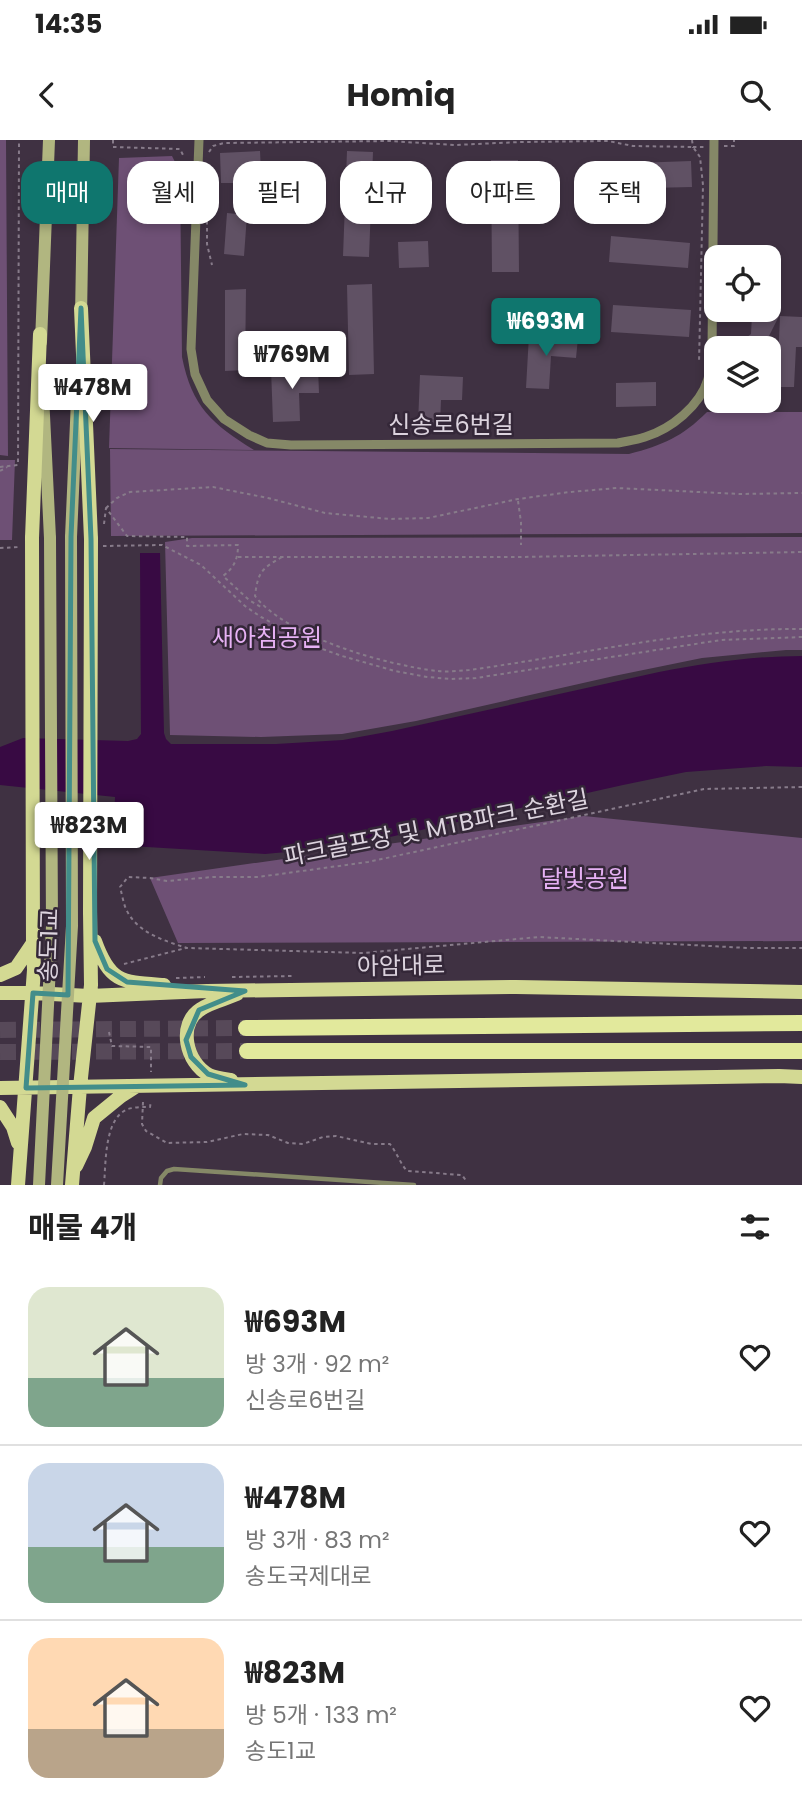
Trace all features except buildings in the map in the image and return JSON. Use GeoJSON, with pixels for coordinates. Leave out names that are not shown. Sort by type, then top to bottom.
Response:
{"type":"FeatureCollection","features":[{"type":"Feature","properties":{"kind":"highway"},"geometry":{"type":"LineString","coordinates":[[246,1028],[802,1023]]}},
{"type":"Feature","properties":{"kind":"highway"},"geometry":{"type":"LineString","coordinates":[[247,1051],[802,1051]]}},
{"type":"Feature","properties":{"kind":"main road","name":"송도1교"},"geometry":{"type":"LineString","coordinates":[[39,1185],[52,926],[50,538],[40,334],[49,140]]}},
{"type":"Feature","properties":{"kind":"main road","name":"송도1교"},"geometry":{"type":"LineString","coordinates":[[57,1185],[72,926],[71,537],[81,308],[84,140]]}},
{"type":"Feature","properties":{"kind":"main road"},"geometry":{"type":"LineString","coordinates":[[72,1179],[91,985],[91,539],[81,308]]}},
{"type":"Feature","properties":{"kind":"main road"},"geometry":{"type":"LineString","coordinates":[[18,1185],[33,993],[32,538],[40,334]]}},
{"type":"Feature","properties":{"kind":"main road"},"geometry":{"type":"LineString","coordinates":[[90,912],[95,941],[107,969],[113,975],[127,982],[207,991]]}},
{"type":"Feature","properties":{"kind":"main road"},"geometry":{"type":"LineString","coordinates":[[0,975],[16,968],[33,943]]}},
{"type":"Feature","properties":{"kind":"main road","name":"아암대로"},"geometry":{"type":"LineString","coordinates":[[0,993],[89,996],[207,991],[516,987],[802,992]]}},
{"type":"Feature","properties":{"kind":"main road"},"geometry":{"type":"LineString","coordinates":[[245,991],[199,1010],[189,1022],[186,1040],[191,1057],[208,1074],[245,1084]]}},
{"type":"Feature","properties":{"kind":"main road"},"geometry":{"type":"LineString","coordinates":[[0,1088],[802,1077]]}},
{"type":"Feature","properties":{"kind":"main road"},"geometry":{"type":"LineString","coordinates":[[72,1179],[94,1118],[136,1086]]}},
{"type":"Feature","properties":{"kind":"main road"},"geometry":{"type":"LineString","coordinates":[[0,1107],[13,1127],[21,1154]]}},
{"type":"Feature","properties":{"kind":"street","name":"신송로6번길"},"geometry":{"type":"LineString","coordinates":[[199,140],[191,349],[195,374],[207,400],[224,419],[267,443],[291,445],[618,443],[646,437],[668,427],[696,401],[707,381],[712,351],[714,140]]}},
{"type":"Feature","properties":{"kind":"lane"},"geometry":{"type":"LineString","coordinates":[[160,1185],[161,1178],[167,1171],[174,1169],[414,1185]]}},
{"type":"Feature","properties":{"kind":"path"},"geometry":{"type":"LineString","coordinates":[[0,467],[18,465],[19,140]]}},
{"type":"Feature","properties":{"kind":"path"},"geometry":{"type":"LineString","coordinates":[[113,140],[113,147],[180,149],[184,157]]}},
{"type":"Feature","properties":{"kind":"path"},"geometry":{"type":"LineString","coordinates":[[216,140],[216,145]]}},
{"type":"Feature","properties":{"kind":"path"},"geometry":{"type":"LineString","coordinates":[[692,140],[700,157],[703,185],[699,363]]}},
{"type":"Feature","properties":{"kind":"path"},"geometry":{"type":"LineString","coordinates":[[734,140],[734,146]]}},
{"type":"Feature","properties":{"kind":"path"},"geometry":{"type":"LineString","coordinates":[[207,155],[213,146],[224,143],[389,141],[455,145],[608,141],[633,146],[693,147]]}},
{"type":"Feature","properties":{"kind":"path"},"geometry":{"type":"LineString","coordinates":[[207,224],[207,244],[212,265]]}},
{"type":"Feature","properties":{"kind":"path"},"geometry":{"type":"LineString","coordinates":[[0,471],[8,467]]}},
{"type":"Feature","properties":{"kind":"path"},"geometry":{"type":"LineString","coordinates":[[104,528],[106,508],[117,498],[130,492],[213,487],[325,513],[390,519],[428,518],[518,499],[617,488],[740,494],[802,493]]}},
{"type":"Feature","properties":{"kind":"path"},"geometry":{"type":"LineString","coordinates":[[518,499],[521,545]]}},
{"type":"Feature","properties":{"kind":"path"},"geometry":{"type":"LineString","coordinates":[[106,508],[127,536],[187,537],[187,546],[237,545],[238,557],[223,576],[249,600],[296,628],[337,646],[380,659],[440,671],[469,670],[720,632],[802,629]]}},
{"type":"Feature","properties":{"kind":"path"},"geometry":{"type":"LineString","coordinates":[[238,557],[521,557],[802,552]]}},
{"type":"Feature","properties":{"kind":"path"},"geometry":{"type":"LineString","coordinates":[[187,557],[201,565],[245,606],[314,646],[395,671],[427,677],[476,678],[721,640],[802,637]]}},
{"type":"Feature","properties":{"kind":"path"},"geometry":{"type":"LineString","coordinates":[[264,608],[255,596],[257,580],[265,567],[282,557]]}},
{"type":"Feature","properties":{"kind":"path","name":"파크골프장 및 MTB파크 순환길"},"geometry":{"type":"LineString","coordinates":[[802,787],[704,789],[369,862],[258,877],[167,881],[128,877],[120,887],[127,912],[143,930],[187,948],[363,953],[539,937],[748,948],[802,948]]}},
{"type":"Feature","properties":{"kind":"path"},"geometry":{"type":"LineString","coordinates":[[117,966],[187,948]]}},
{"type":"Feature","properties":{"kind":"path"},"geometry":{"type":"LineString","coordinates":[[109,1032],[112,1046],[151,1047],[151,1073]]}},
{"type":"Feature","properties":{"kind":"path"},"geometry":{"type":"LineString","coordinates":[[104,1185],[110,1129],[117,1116],[126,1110],[150,1107],[151,1101]]}},
{"type":"Feature","properties":{"kind":"path"},"geometry":{"type":"LineString","coordinates":[[144,1102],[142,1124],[146,1131],[167,1143],[207,1142],[243,1134],[268,1135],[288,1143],[303,1144],[336,1136],[372,1144],[390,1144],[407,1171],[463,1175],[467,1182]]}},
{"type":"Feature","properties":{"kind":"highlighted area"},"geometry":{"type":"Polygon","coordinates":[[[81,308],[91,539],[95,941],[107,969],[127,982],[245,991],[199,1010],[186,1040],[191,1057],[208,1074],[245,1085],[26,1088],[33,993],[68,995],[71,537],[81,308]]]}},
{"type":"Feature","properties":{"kind":"green space"},"geometry":{"type":"Polygon","coordinates":[[[0,140],[6,140],[8,456],[0,455],[0,140]]]}},
{"type":"Feature","properties":{"kind":"green space"},"geometry":{"type":"Polygon","coordinates":[[[172,156],[174,161],[127,161],[127,224],[181,224],[182,357],[186,374],[198,402],[206,412],[226,432],[254,450],[109,448],[119,158],[172,156]]]}},
{"type":"Feature","properties":{"kind":"green space"},"geometry":{"type":"Polygon","coordinates":[[[802,412],[802,533],[111,536],[110,449],[629,454],[671,439],[706,413],[802,412]]]}},
{"type":"Feature","properties":{"kind":"green space"},"geometry":{"type":"Polygon","coordinates":[[[0,460],[15,460],[12,540],[0,540],[0,460]]]}},
{"type":"Feature","properties":{"kind":"green space","name":"새아침공원"},"geometry":{"type":"Polygon","coordinates":[[[802,537],[802,650],[702,658],[416,721],[342,734],[261,737],[170,735],[165,542],[192,538],[802,537]]]}},
{"type":"Feature","properties":{"kind":"green space","name":"달빛공원"},"geometry":{"type":"Polygon","coordinates":[[[584,816],[802,838],[802,941],[178,943],[150,878],[584,816]]]}},
{"type":"Feature","properties":{"kind":"shaded area"},"geometry":{"type":"Polygon","coordinates":[[[140,553],[160,553],[164,733],[171,744],[276,744],[343,740],[659,672],[712,663],[802,656],[802,767],[766,766],[686,772],[372,841],[319,849],[265,854],[130,846],[114,821],[115,797],[0,785],[0,747],[23,738],[128,741],[137,739],[141,734],[140,553]]]}},
{"type":"Feature","properties":{"kind":"tunnel"},"geometry":{"type":"LineString","coordinates":[[0,1030],[246,1028]]}},
{"type":"Feature","properties":{"kind":"tunnel"},"geometry":{"type":"LineString","coordinates":[[0,1052],[247,1051]]}}]}
